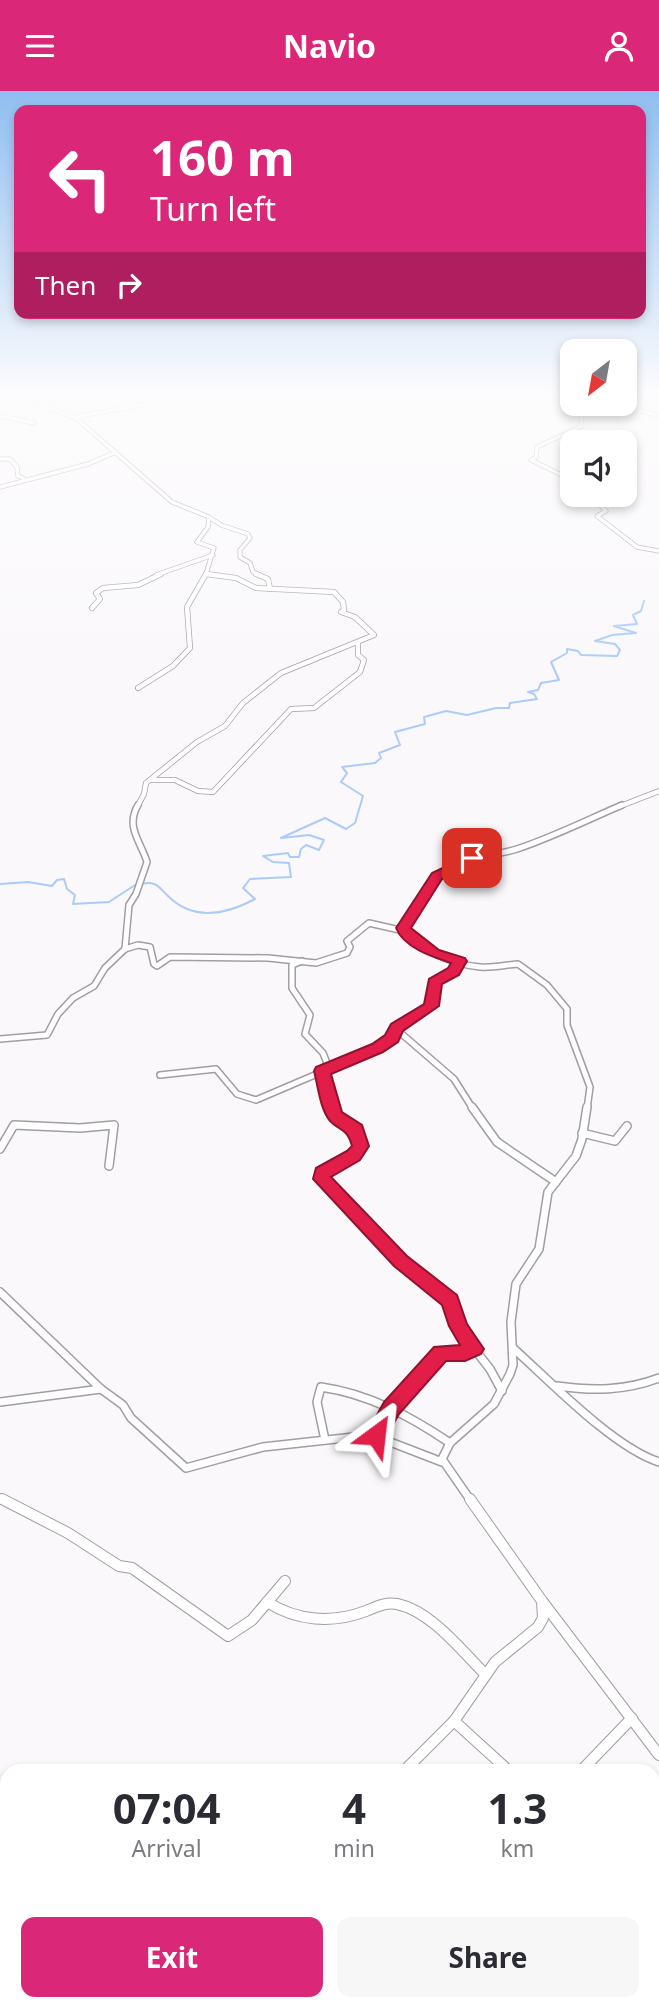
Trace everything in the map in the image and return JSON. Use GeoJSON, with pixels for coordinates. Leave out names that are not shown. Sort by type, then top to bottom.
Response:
{"type":"FeatureCollection","features":[{"type":"Feature","properties":{"kind":"street"},"geometry":{"type":"LineString","coordinates":[[154,486],[172,502],[209,517],[221,525],[248,534],[250,538],[240,550],[240,557],[250,563],[253,572],[268,579],[270,589]]}},
{"type":"Feature","properties":{"kind":"street"},"geometry":{"type":"LineString","coordinates":[[602,507],[606,511],[597,516],[637,547],[659,551]]}},
{"type":"Feature","properties":{"kind":"street"},"geometry":{"type":"LineString","coordinates":[[138,688],[156,675],[170,670],[190,648],[187,607],[206,574],[213,555],[214,547],[197,542],[208,527],[209,517]]}},
{"type":"Feature","properties":{"kind":"street"},"geometry":{"type":"LineString","coordinates":[[92,608],[100,598],[96,593],[102,589],[138,585],[151,577],[213,555]]}},
{"type":"Feature","properties":{"kind":"street"},"geometry":{"type":"LineString","coordinates":[[125,949],[129,905],[136,894],[147,862],[135,839],[132,817],[146,791],[146,783],[197,742],[225,726],[243,703],[273,678],[291,668],[374,635],[355,617],[341,612],[344,610],[343,604],[335,593],[254,587],[236,578],[206,574]]}},
{"type":"Feature","properties":{"kind":"street"},"geometry":{"type":"LineString","coordinates":[[152,779],[175,780],[198,791],[214,792],[291,709],[311,709],[360,672],[364,660],[358,655],[358,643]]}},
{"type":"Feature","properties":{"kind":"street"},"geometry":{"type":"LineString","coordinates":[[404,931],[424,894],[437,876],[447,869],[472,858],[500,854],[546,838],[659,791]]}},
{"type":"Feature","properties":{"kind":"street"},"geometry":{"type":"LineString","coordinates":[[0,1039],[47,1035],[58,1014],[74,997],[94,986],[104,968],[125,949],[138,945],[150,947],[154,964],[158,966],[170,957],[320,963],[345,954],[350,947],[347,941],[369,923],[404,931],[434,953],[478,967],[518,964],[547,985],[565,1004],[567,1025],[590,1087],[582,1133],[576,1156],[548,1192],[536,1257],[520,1274],[513,1297],[513,1365],[502,1391],[485,1414],[450,1443],[442,1456],[444,1463]]}},
{"type":"Feature","properties":{"kind":"street"},"geometry":{"type":"LineString","coordinates":[[286,960],[292,965]]}},
{"type":"Feature","properties":{"kind":"street"},"geometry":{"type":"LineString","coordinates":[[292,965],[302,961]]}},
{"type":"Feature","properties":{"kind":"street"},"geometry":{"type":"LineString","coordinates":[[160,1075],[216,1069],[236,1093],[250,1100],[260,1098],[378,1048],[392,1038],[396,1028],[431,1006],[434,982],[453,972],[460,961]]}},
{"type":"Feature","properties":{"kind":"street"},"geometry":{"type":"LineString","coordinates":[[292,965],[288,980],[292,993],[310,1015],[305,1034],[325,1057],[327,1063],[322,1071],[334,1112],[356,1130],[361,1146],[354,1156],[322,1173],[322,1179],[400,1261],[451,1300],[458,1326],[490,1369],[502,1391]]}},
{"type":"Feature","properties":{"kind":"street"},"geometry":{"type":"LineString","coordinates":[[397,1031],[451,1076],[497,1143],[556,1182]]}},
{"type":"Feature","properties":{"kind":"street"},"geometry":{"type":"LineString","coordinates":[[0,1149],[14,1125],[80,1128],[114,1125],[109,1166]]}},
{"type":"Feature","properties":{"kind":"street"},"geometry":{"type":"LineString","coordinates":[[582,1133],[615,1141],[626,1126]]}},
{"type":"Feature","properties":{"kind":"street"},"geometry":{"type":"LineString","coordinates":[[0,1292],[101,1389],[123,1405],[131,1418],[186,1468],[237,1452],[376,1435],[444,1463],[453,1472],[480,1516],[542,1601],[659,1755]]}},
{"type":"Feature","properties":{"kind":"street"},"geometry":{"type":"LineString","coordinates":[[513,1348],[630,1449],[659,1462]]}},
{"type":"Feature","properties":{"kind":"street"},"geometry":{"type":"LineString","coordinates":[[376,1435],[391,1408],[441,1353],[465,1353],[474,1349]]}},
{"type":"Feature","properties":{"kind":"street"},"geometry":{"type":"LineString","coordinates":[[555,1385],[616,1391],[659,1378]]}},
{"type":"Feature","properties":{"kind":"street"},"geometry":{"type":"LineString","coordinates":[[325,1440],[317,1402],[319,1387],[349,1391],[391,1408],[417,1420],[450,1443]]}},
{"type":"Feature","properties":{"kind":"street"},"geometry":{"type":"LineString","coordinates":[[0,1402],[101,1389]]}},
{"type":"Feature","properties":{"kind":"street"},"geometry":{"type":"LineString","coordinates":[[0,1498],[68,1533],[119,1566],[132,1568],[225,1635],[235,1633],[285,1581]]}},
{"type":"Feature","properties":{"kind":"street"},"geometry":{"type":"LineString","coordinates":[[411,1764],[454,1721],[485,1674],[538,1627],[542,1618],[542,1601]]}},
{"type":"Feature","properties":{"kind":"street"},"geometry":{"type":"LineString","coordinates":[[267,1602],[284,1614],[316,1619],[357,1615],[378,1604],[404,1606],[436,1629],[485,1674]]}},
{"type":"Feature","properties":{"kind":"street"},"geometry":{"type":"LineString","coordinates":[[587,1764],[632,1718]]}},
{"type":"Feature","properties":{"kind":"street"},"geometry":{"type":"LineString","coordinates":[[454,1721],[501,1764]]}},
{"type":"Feature","properties":{"kind":"waterway"},"geometry":{"type":"LineString","coordinates":[[141,884],[156,885],[178,904],[200,912],[233,909],[255,899],[243,888],[250,879],[291,877],[289,863],[273,862],[263,856],[288,853],[290,857],[299,857],[301,849],[306,845],[319,850],[324,840],[309,835],[281,838],[325,818],[346,829],[355,823],[363,796],[341,782],[347,773],[342,767],[375,763],[381,758],[379,753],[400,745],[395,732],[425,724],[424,717],[446,711],[467,715],[496,708],[509,708],[510,703],[537,699],[534,694],[528,692],[538,690],[541,683],[559,680],[551,662],[567,653],[567,649],[578,651],[581,655],[617,656],[620,650],[615,644],[595,641],[612,635],[636,633],[614,626],[637,624],[633,615],[641,611],[644,601]]}},
{"type":"Feature","properties":{"kind":"waterway"},"geometry":{"type":"LineString","coordinates":[[0,884],[28,882],[52,886],[57,880],[64,879],[67,889],[75,895],[73,904],[109,902],[135,885]]}},
{"type":"Feature","properties":{"kind":"route"},"geometry":{"type":"LineString","coordinates":[[376,1435],[391,1408],[441,1353],[465,1353],[474,1349],[458,1326],[451,1300],[400,1261],[322,1179],[322,1173],[354,1156],[361,1146],[356,1130],[334,1112],[322,1071],[378,1048],[392,1038],[396,1028],[432,1005],[434,982],[453,972],[460,961],[434,953],[405,934],[403,928],[416,913],[419,901],[437,876],[472,858]]}}]}
